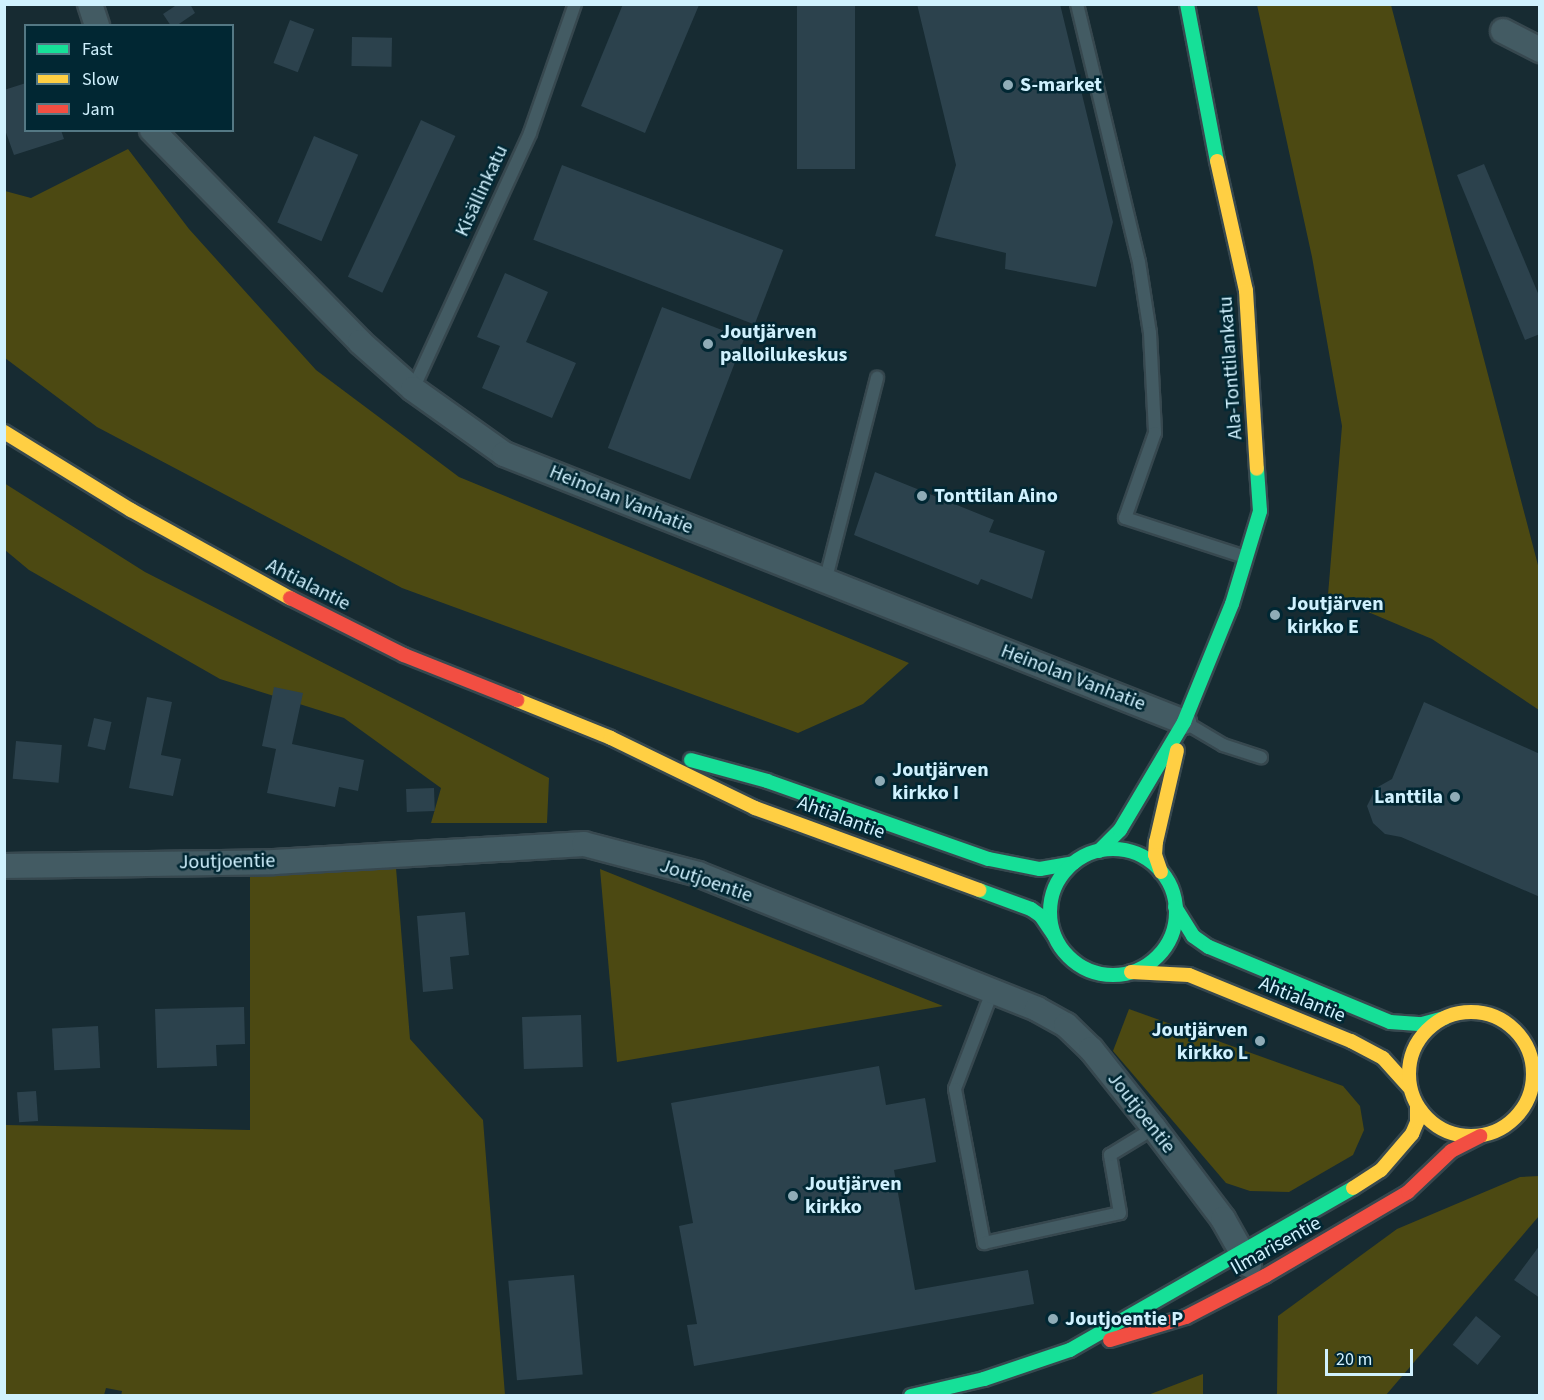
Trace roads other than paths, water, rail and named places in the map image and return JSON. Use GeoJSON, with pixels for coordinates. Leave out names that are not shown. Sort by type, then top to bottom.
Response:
{"type":"FeatureCollection","features":[{"type":"Feature","properties":{"kind":"main road","name":"Ala-Tonttilankatu"},"geometry":{"type":"LineString","coordinates":[[1161,872],[1155,855],[1156,842],[1184,722],[1228,615],[1260,512],[1246,291],[1210,127],[1187,4]]}},
{"type":"Feature","properties":{"kind":"main road","name":"Ahtialantie"},"geometry":{"type":"LineString","coordinates":[[4,432],[131,510],[270,588],[404,655],[611,738],[755,808],[1031,909],[1041,916],[1054,935]]}},
{"type":"Feature","properties":{"kind":"main road","name":"Ala-Tonttilankatu"},"geometry":{"type":"LineString","coordinates":[[1099,851],[1120,830],[1148,779],[1184,722]]}},
{"type":"Feature","properties":{"kind":"main road","name":"Ahtialantie"},"geometry":{"type":"LineString","coordinates":[[611,738],[767,781],[989,859],[1040,869],[1073,864]]}},
{"type":"Feature","properties":{"kind":"main road"},"geometry":{"type":"LineString","coordinates":[[1116,849],[1148,860],[1168,882],[1175,907],[1174,924],[1169,940],[1153,960],[1131,972],[1100,974],[1085,969],[1061,949],[1054,935],[1050,904],[1054,888],[1073,864],[1099,851],[1116,849]]}},
{"type":"Feature","properties":{"kind":"main road","name":"Ahtialantie"},"geometry":{"type":"LineString","coordinates":[[1175,907],[1188,930],[1209,946],[1390,1022],[1422,1024],[1444,1018]]}},
{"type":"Feature","properties":{"kind":"main road","name":"Ahtialantie"},"geometry":{"type":"LineString","coordinates":[[1131,972],[1152,970],[1189,975],[1351,1041],[1383,1058],[1409,1087]]}},
{"type":"Feature","properties":{"kind":"main road"},"geometry":{"type":"LineString","coordinates":[[1533,1117],[1480,1136],[1465,1137],[1446,1132],[1429,1121],[1417,1106],[1409,1087],[1408,1067],[1413,1048],[1424,1032],[1444,1018],[1457,1013],[1476,1011],[1495,1016],[1512,1026],[1525,1041],[1539,1071]]}},
{"type":"Feature","properties":{"kind":"main road"},"geometry":{"type":"LineString","coordinates":[[1503,1128],[1519,1115],[1529,1098],[1534,1078],[1530,1054]]}},
{"type":"Feature","properties":{"kind":"main road","name":"Ilmarisentie"},"geometry":{"type":"LineString","coordinates":[[1070,1350],[1381,1170],[1412,1134],[1417,1122],[1417,1106]]}},
{"type":"Feature","properties":{"kind":"main road","name":"Ilmarisentie"},"geometry":{"type":"LineString","coordinates":[[911,1395],[984,1379],[1070,1350],[1186,1317],[1386,1207],[1408,1192],[1456,1147],[1480,1136]]}},
{"type":"Feature","properties":{"kind":"street"},"geometry":{"type":"LineString","coordinates":[[90,4],[96,24]]}},
{"type":"Feature","properties":{"kind":"street"},"geometry":{"type":"LineString","coordinates":[[1503,31],[1539,50]]}},
{"type":"Feature","properties":{"kind":"street","name":"Heinolan Vanhatie"},"geometry":{"type":"LineString","coordinates":[[154,132],[360,342],[413,388],[504,454],[1184,722]]}},
{"type":"Feature","properties":{"kind":"street","name":"Joutjoentie"},"geometry":{"type":"LineString","coordinates":[[4,866],[274,862],[584,844],[698,874],[1037,1009],[1066,1025],[1091,1048],[1154,1128],[1222,1219],[1257,1280]]}},
{"type":"Feature","properties":{"kind":"lane","name":"Kisällinkatu"},"geometry":{"type":"LineString","coordinates":[[413,388],[530,133],[575,4]]}},
{"type":"Feature","properties":{"kind":"lane"},"geometry":{"type":"LineString","coordinates":[[1077,4],[1139,262],[1150,333],[1155,433],[1125,518],[1247,558]]}},
{"type":"Feature","properties":{"kind":"lane"},"geometry":{"type":"LineString","coordinates":[[825,582],[877,378]]}},
{"type":"Feature","properties":{"kind":"lane"},"geometry":{"type":"LineString","coordinates":[[1184,722],[1223,745],[1261,757]]}},
{"type":"Feature","properties":{"kind":"lane"},"geometry":{"type":"LineString","coordinates":[[992,992],[955,1089],[984,1243],[1120,1214],[1110,1155],[1154,1128]]}},
{"type":"Feature","properties":{"kind":"place","name":"S-market"},"geometry":{"type":"Point","coordinates":[1008,85]}},
{"type":"Feature","properties":{"kind":"place","name":"Joutjärven palloilukeskus"},"geometry":{"type":"Point","coordinates":[708,344]}},
{"type":"Feature","properties":{"kind":"place","name":"Tonttilan Aino"},"geometry":{"type":"Point","coordinates":[922,496]}},
{"type":"Feature","properties":{"kind":"place","name":"Joutjärven kirkko E"},"geometry":{"type":"Point","coordinates":[1275,615]}},
{"type":"Feature","properties":{"kind":"place","name":"Joutjärven kirkko I"},"geometry":{"type":"Point","coordinates":[880,781]}},
{"type":"Feature","properties":{"kind":"place","name":"Lanttila"},"geometry":{"type":"Point","coordinates":[1455,797]}},
{"type":"Feature","properties":{"kind":"place","name":"Joutjärven kirkko L"},"geometry":{"type":"Point","coordinates":[1260,1041]}},
{"type":"Feature","properties":{"kind":"place","name":"Joutjärven kirkko"},"geometry":{"type":"Point","coordinates":[793,1196]}},
{"type":"Feature","properties":{"kind":"place","name":"Joutjoentie P"},"geometry":{"type":"Point","coordinates":[1053,1319]}}]}
